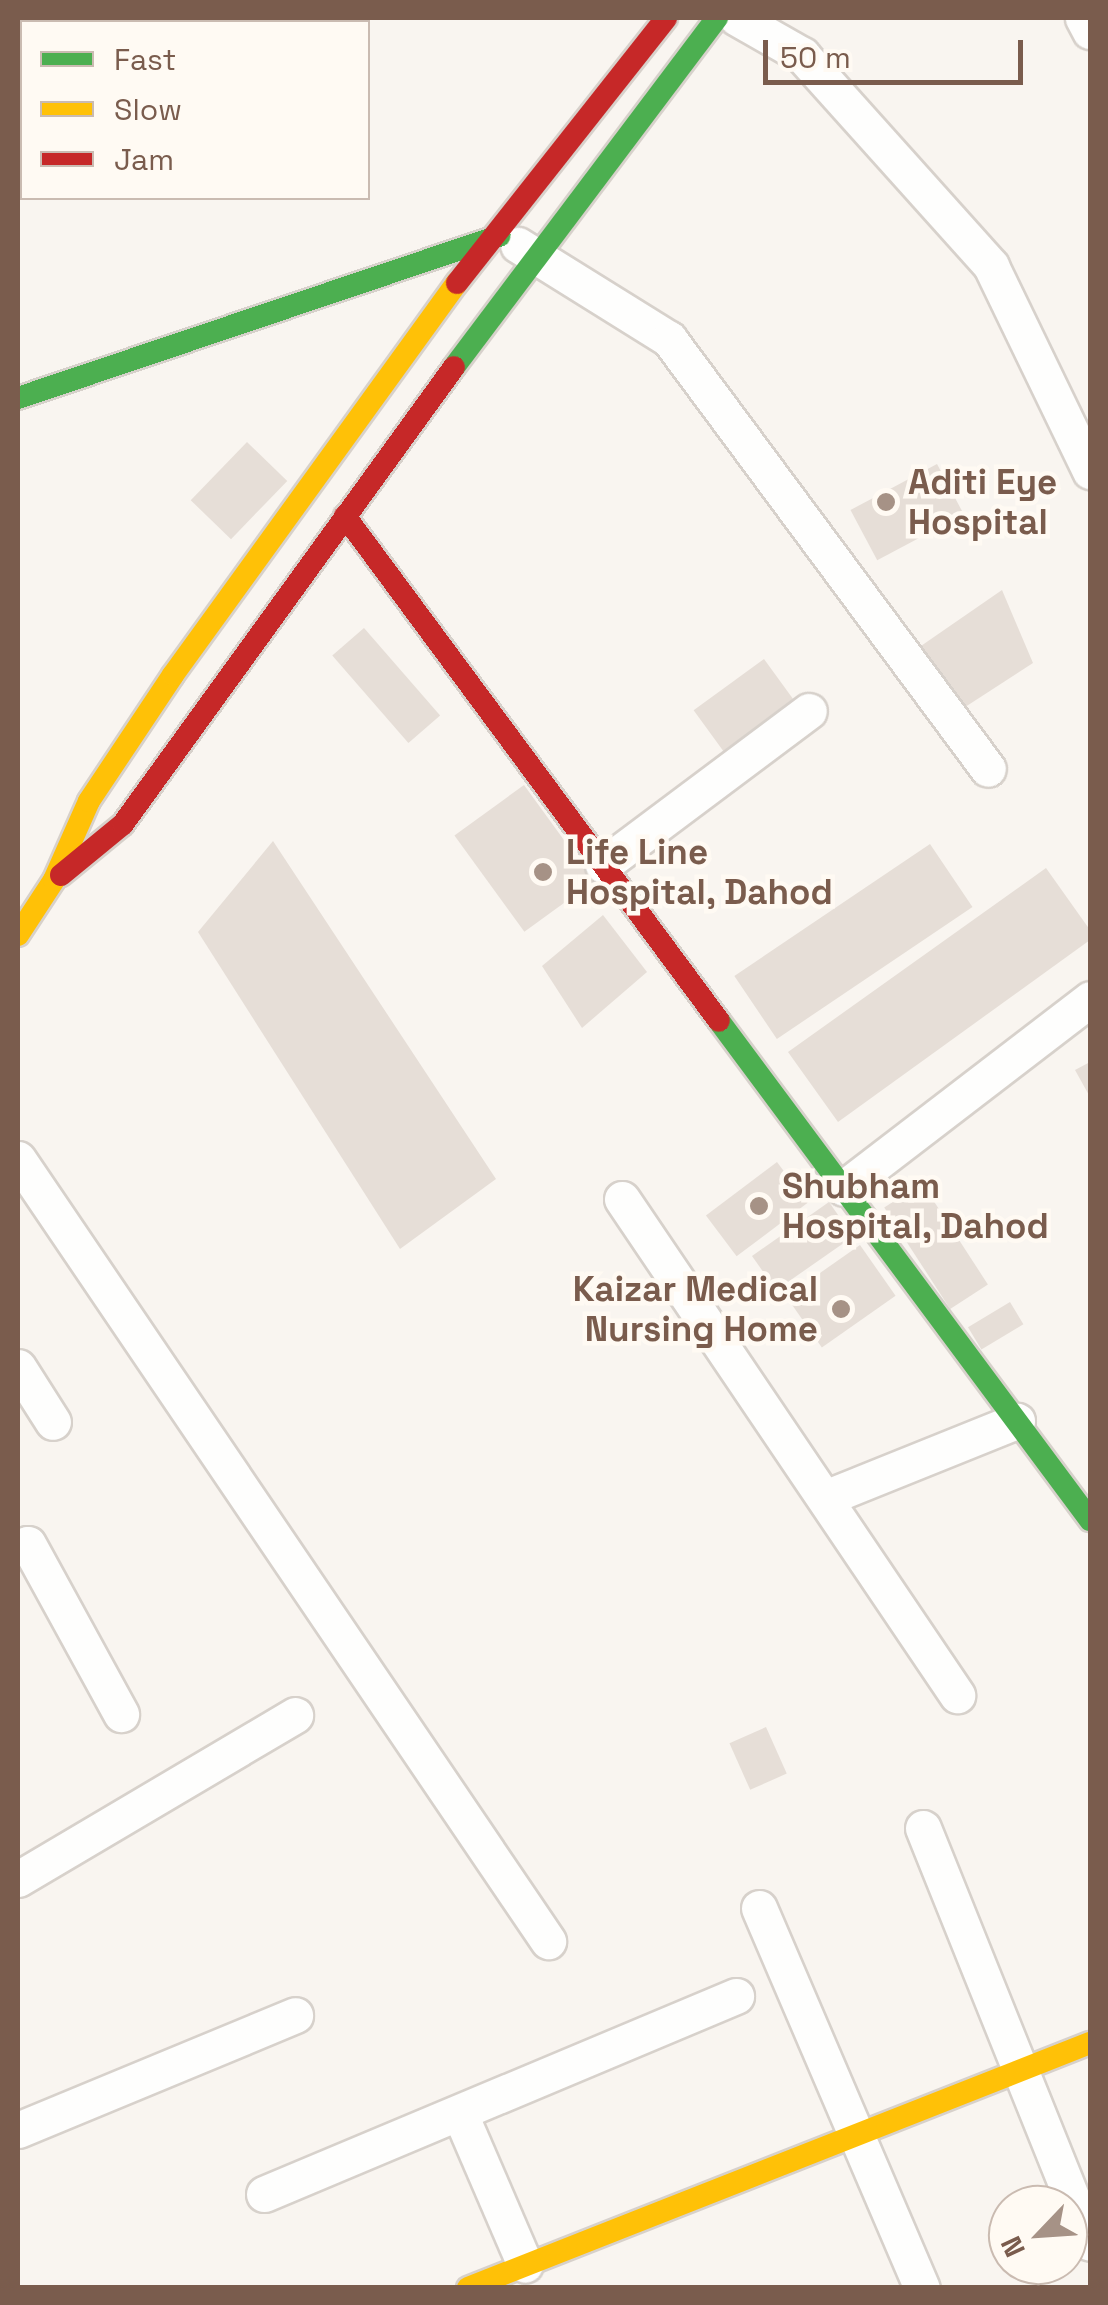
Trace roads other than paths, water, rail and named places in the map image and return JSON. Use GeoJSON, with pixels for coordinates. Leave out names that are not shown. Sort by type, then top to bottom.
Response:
{"type":"FeatureCollection","features":[{"type":"Feature","properties":{"kind":"street"},"geometry":{"type":"LineString","coordinates":[[18,935],[54,880],[89,801],[173,675],[425,323],[498,236],[666,18]]}},
{"type":"Feature","properties":{"kind":"street"},"geometry":{"type":"LineString","coordinates":[[54,880],[123,824],[536,254],[717,18]]}},
{"type":"Feature","properties":{"kind":"street"},"geometry":{"type":"LineString","coordinates":[[737,18],[802,55],[991,266],[1090,471]]}},
{"type":"Feature","properties":{"kind":"street"},"geometry":{"type":"LineString","coordinates":[[1083,18],[1090,31]]}},
{"type":"Feature","properties":{"kind":"street"},"geometry":{"type":"LineString","coordinates":[[18,398],[498,236],[536,254],[669,339],[988,769]]}},
{"type":"Feature","properties":{"kind":"street"},"geometry":{"type":"LineString","coordinates":[[345,516],[1090,1520]]}},
{"type":"Feature","properties":{"kind":"street"},"geometry":{"type":"LineString","coordinates":[[603,864],[809,711]]}},
{"type":"Feature","properties":{"kind":"street"},"geometry":{"type":"LineString","coordinates":[[844,1188],[1090,999]]}},
{"type":"Feature","properties":{"kind":"street"},"geometry":{"type":"LineString","coordinates":[[18,1159],[548,1941]]}},
{"type":"Feature","properties":{"kind":"street"},"geometry":{"type":"LineString","coordinates":[[622,1199],[957,1695]]}},
{"type":"Feature","properties":{"kind":"street"},"geometry":{"type":"LineString","coordinates":[[18,1368],[54,1422]]}},
{"type":"Feature","properties":{"kind":"street"},"geometry":{"type":"LineString","coordinates":[[824,1498],[1017,1421]]}},
{"type":"Feature","properties":{"kind":"street"},"geometry":{"type":"LineString","coordinates":[[18,1547],[28,1544],[121,1714]]}},
{"type":"Feature","properties":{"kind":"street"},"geometry":{"type":"LineString","coordinates":[[18,1880],[296,1715]]}},
{"type":"Feature","properties":{"kind":"street"},"geometry":{"type":"LineString","coordinates":[[923,1828],[1024,2069],[1090,2244]]}},
{"type":"Feature","properties":{"kind":"street"},"geometry":{"type":"LineString","coordinates":[[759,1908],[860,2134],[922,2288]]}},
{"type":"Feature","properties":{"kind":"street"},"geometry":{"type":"LineString","coordinates":[[264,2194],[736,1996]]}},
{"type":"Feature","properties":{"kind":"street"},"geometry":{"type":"LineString","coordinates":[[18,2130],[295,2015]]}},
{"type":"Feature","properties":{"kind":"street"},"geometry":{"type":"LineString","coordinates":[[468,2288],[1090,2043]]}},
{"type":"Feature","properties":{"kind":"street"},"geometry":{"type":"LineString","coordinates":[[460,2114],[525,2265]]}},
{"type":"Feature","properties":{"kind":"place","name":"Aditi Eye Hospital"},"geometry":{"type":"Point","coordinates":[886,502]}},
{"type":"Feature","properties":{"kind":"place","name":"Life Line Hospital, Dahod"},"geometry":{"type":"Point","coordinates":[543,872]}},
{"type":"Feature","properties":{"kind":"place","name":"Shubham Hospital, Dahod"},"geometry":{"type":"Point","coordinates":[759,1206]}},
{"type":"Feature","properties":{"kind":"place","name":"Kaizar Medical Nursing Home"},"geometry":{"type":"Point","coordinates":[841,1309]}}]}
